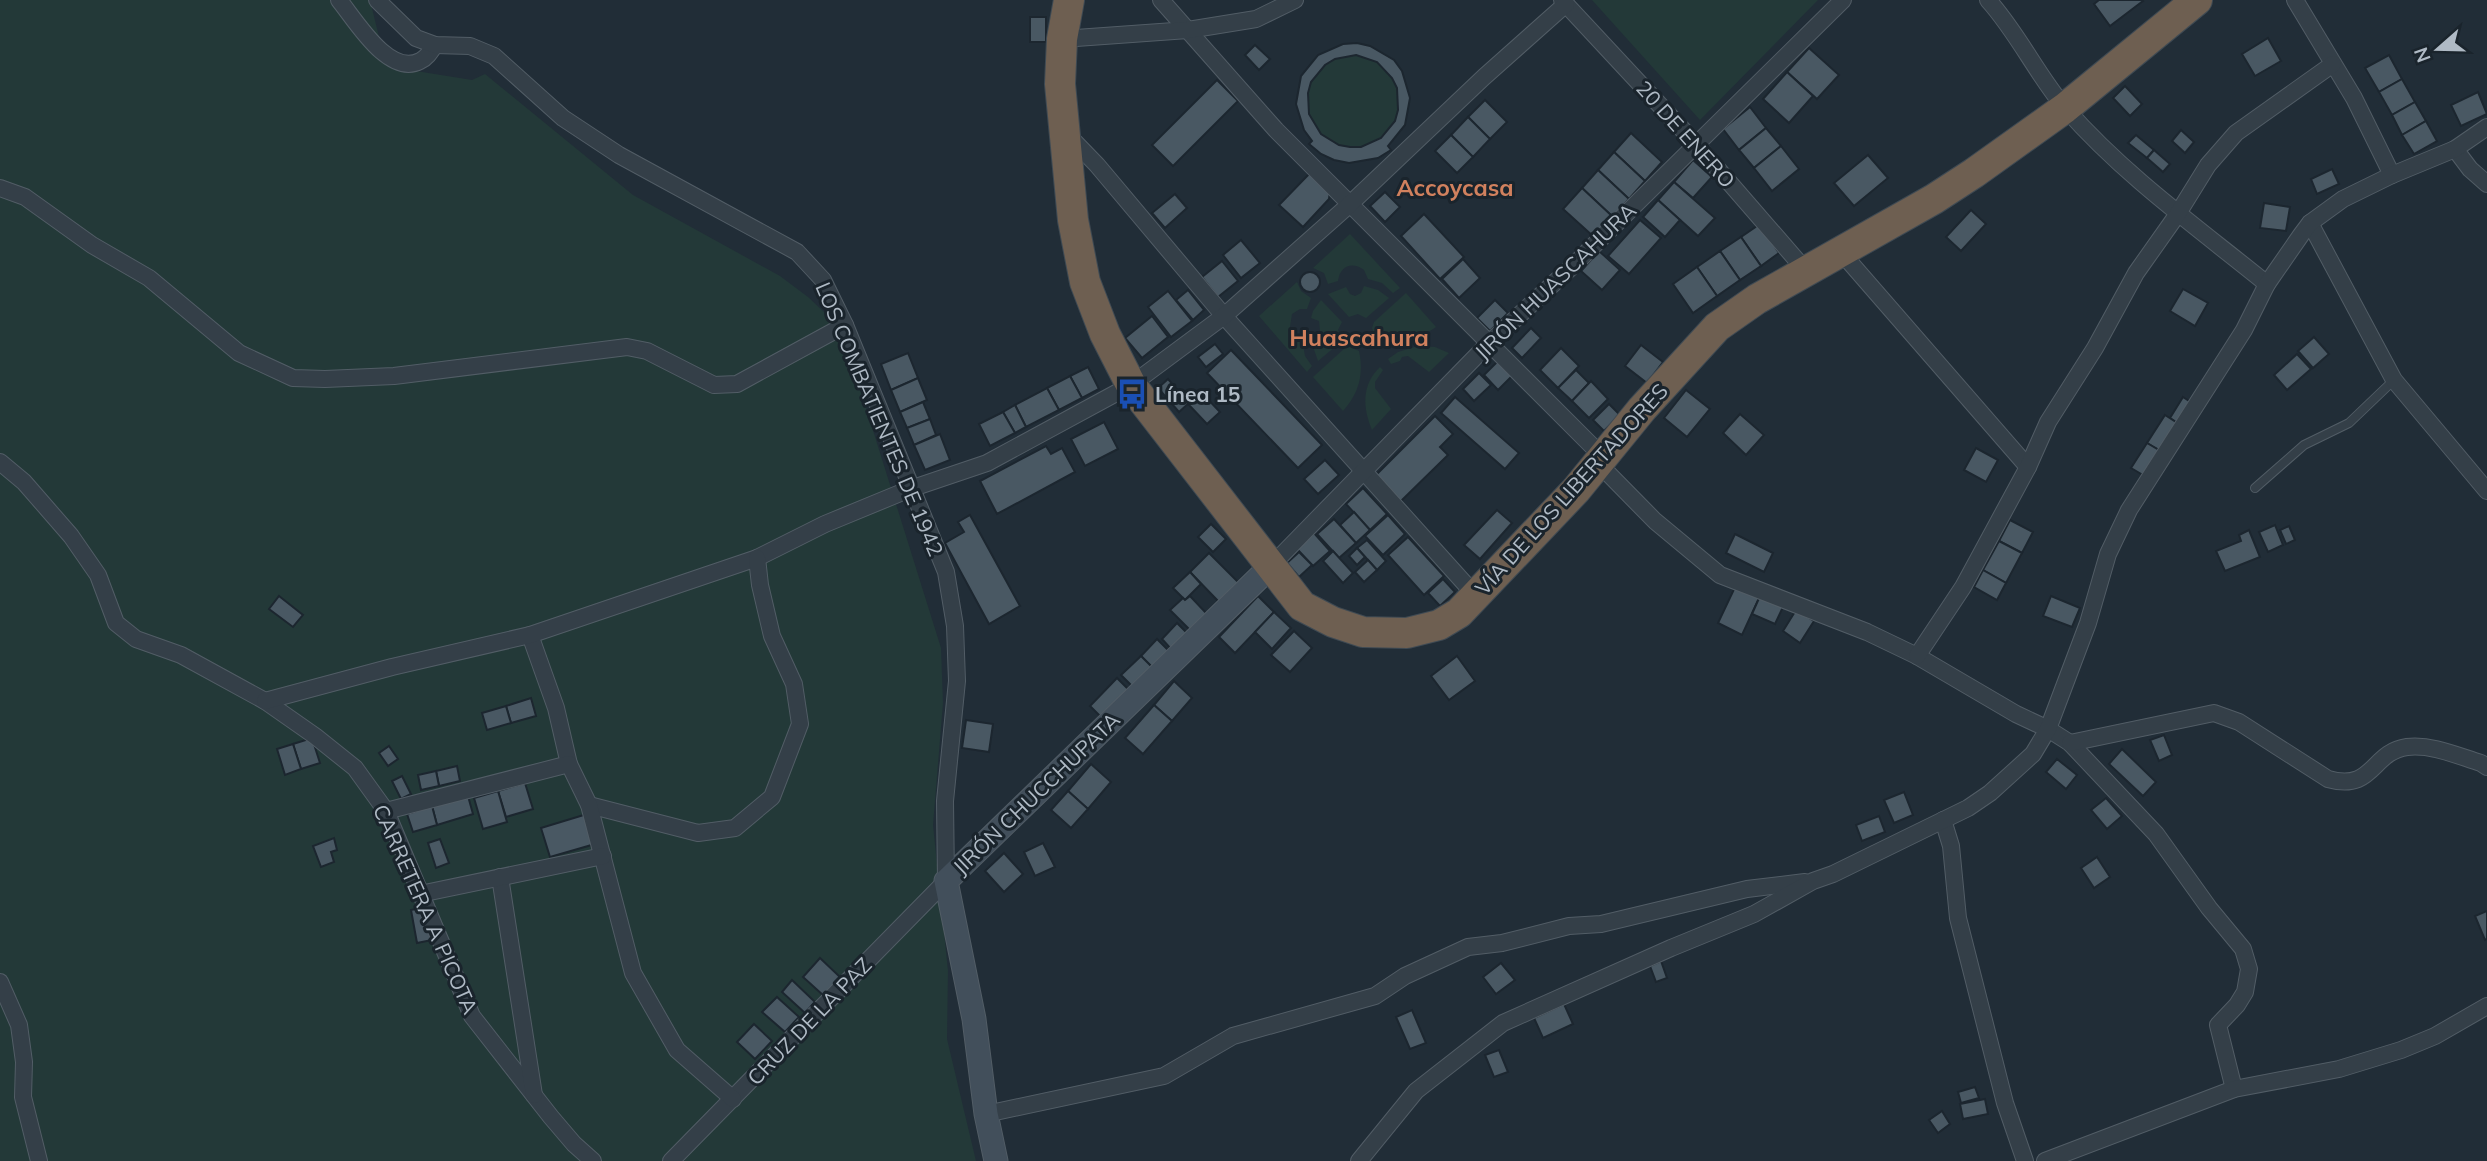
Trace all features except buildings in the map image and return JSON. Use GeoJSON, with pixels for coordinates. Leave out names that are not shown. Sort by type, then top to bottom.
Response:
{"type":"FeatureCollection","features":[{"type":"Feature","properties":{"kind":"highway","name":"VÍA DE LOS LIBERTADORES"},"geometry":{"type":"LineString","coordinates":[[1069,0],[1062,39],[1060,84],[1073,220],[1085,282],[1105,334],[1131,385],[1302,606],[1333,622],[1363,632],[1407,633],[1439,625],[1459,613],[1576,490],[1642,408],[1717,327],[1757,299],[1934,199],[2065,108],[2197,0]]}},
{"type":"Feature","properties":{"kind":"street"},"geometry":{"type":"LineString","coordinates":[[339,0],[372,42],[389,58],[407,65],[419,62],[435,45]]}},
{"type":"Feature","properties":{"kind":"street","name":"LOS COMBATIENTES DE 1942"},"geometry":{"type":"LineString","coordinates":[[377,0],[416,38],[435,45],[470,46],[494,56],[563,118],[619,155],[797,252],[823,279],[845,325],[946,572],[955,626],[957,681],[945,801],[946,881]]}},
{"type":"Feature","properties":{"kind":"street"},"geometry":{"type":"LineString","coordinates":[[1161,0],[1276,130],[1488,344],[1655,521],[1720,575],[1867,632],[1917,656],[2070,743],[2156,834],[2208,908],[2243,949],[2249,969],[2245,992],[2218,1025],[2234,1089]]}},
{"type":"Feature","properties":{"kind":"street"},"geometry":{"type":"LineString","coordinates":[[1062,39],[1188,30],[1256,19],[1295,0]]}},
{"type":"Feature","properties":{"kind":"street","name":"JIRÓN HUASCAHURA"},"geometry":{"type":"LineString","coordinates":[[1271,566],[1488,344],[1578,261],[1843,0]]}},
{"type":"Feature","properties":{"kind":"street"},"geometry":{"type":"LineString","coordinates":[[1989,0],[2065,108],[2109,153],[2177,215],[2267,284]]}},
{"type":"Feature","properties":{"kind":"street"},"geometry":{"type":"LineString","coordinates":[[2295,0],[2354,98],[2392,175]]}},
{"type":"Feature","properties":{"kind":"street"},"geometry":{"type":"LineString","coordinates":[[265,701],[391,667],[530,635],[757,558],[825,524],[910,489],[987,463],[1131,385],[1224,316],[1349,205],[1564,2]]}},
{"type":"Feature","properties":{"kind":"street","name":"20 DE ENERO"},"geometry":{"type":"LineString","coordinates":[[1564,2],[1696,144],[1807,272]]}},
{"type":"Feature","properties":{"kind":"street"},"geometry":{"type":"LineString","coordinates":[[1917,656],[1963,587],[2028,467],[2048,422],[2095,348],[2136,272],[2177,215],[2208,164],[2236,133],[2333,64]]}},
{"type":"Feature","properties":{"kind":"street"},"geometry":{"type":"LineString","coordinates":[[1359,1161],[1416,1091],[1503,1023],[1754,914],[1813,881],[1833,874],[1968,808],[1990,793],[2033,754],[2048,729],[2088,623],[2108,554],[2124,521],[2244,330],[2267,284],[2310,223],[2343,199],[2455,149],[2487,127]]}},
{"type":"Feature","properties":{"kind":"street"},"geometry":{"type":"LineString","coordinates":[[1064,131],[1097,165],[1224,316],[1476,596]]}},
{"type":"Feature","properties":{"kind":"street"},"geometry":{"type":"LineString","coordinates":[[2455,149],[2470,169],[2487,184]]}},
{"type":"Feature","properties":{"kind":"street"},"geometry":{"type":"LineString","coordinates":[[0,188],[25,197],[92,245],[149,278],[239,353],[293,378],[394,376],[627,347],[647,351],[714,385],[725,386],[737,384],[845,325]]}},
{"type":"Feature","properties":{"kind":"street"},"geometry":{"type":"LineString","coordinates":[[2310,223],[2394,380],[2487,491]]}},
{"type":"Feature","properties":{"kind":"street"},"geometry":{"type":"LineString","coordinates":[[1841,252],[2028,467]]}},
{"type":"Feature","properties":{"kind":"street","name":"CARRETERA A PICOTA"},"geometry":{"type":"LineString","coordinates":[[0,462],[24,482],[71,536],[98,575],[116,623],[136,639],[181,655],[265,701],[355,768],[386,811],[472,1016],[534,1098],[573,1144],[593,1161]]}},
{"type":"Feature","properties":{"kind":"street"},"geometry":{"type":"LineString","coordinates":[[589,805],[698,833],[735,828],[772,797],[800,724],[794,684],[772,636],[760,585],[757,558]]}},
{"type":"Feature","properties":{"kind":"street","name":"JIRÓN CHUCCHUPATA"},"geometry":{"type":"LineString","coordinates":[[996,1161],[986,1114],[974,1019],[946,881],[1271,566]]}},
{"type":"Feature","properties":{"kind":"street"},"geometry":{"type":"LineString","coordinates":[[530,635],[556,708],[569,764],[589,805],[633,973],[677,1050],[733,1099]]}},
{"type":"Feature","properties":{"kind":"street"},"geometry":{"type":"LineString","coordinates":[[2070,743],[2214,713],[2239,722],[2328,779],[2343,783],[2355,781],[2374,769],[2386,754],[2406,747],[2430,747],[2487,767]]}},
{"type":"Feature","properties":{"kind":"street"},"geometry":{"type":"LineString","coordinates":[[386,811],[569,764]]}},
{"type":"Feature","properties":{"kind":"street"},"geometry":{"type":"LineString","coordinates":[[1943,820],[1951,846],[1958,918],[1999,1082],[2025,1161]]}},
{"type":"Feature","properties":{"kind":"street"},"geometry":{"type":"LineString","coordinates":[[420,894],[603,856]]}},
{"type":"Feature","properties":{"kind":"street"},"geometry":{"type":"LineString","coordinates":[[500,877],[534,1098]]}},
{"type":"Feature","properties":{"kind":"street","name":"CRUZ DE LA PAZ"},"geometry":{"type":"LineString","coordinates":[[671,1161],[946,881]]}},
{"type":"Feature","properties":{"kind":"street"},"geometry":{"type":"LineString","coordinates":[[986,1114],[1164,1076],[1233,1036],[1375,996],[1405,976],[1468,947],[1502,943],[1569,926],[1601,924],[1747,889],[1813,881]]}},
{"type":"Feature","properties":{"kind":"street"},"geometry":{"type":"LineString","coordinates":[[0,982],[19,1025],[24,1062],[23,1097],[39,1161]]}},
{"type":"Feature","properties":{"kind":"street"},"geometry":{"type":"LineString","coordinates":[[2045,1161],[2234,1089],[2339,1069],[2380,1057],[2435,1036],[2487,1006]]}},
{"type":"Feature","properties":{"kind":"lane"},"geometry":{"type":"LineString","coordinates":[[2255,488],[2304,445],[2349,423],[2394,380]]}},
{"type":"Feature","properties":{"kind":"green space"},"geometry":{"type":"Polygon","coordinates":[[[0,0],[370,0],[379,37],[416,71],[472,80],[485,74],[633,195],[780,276],[808,297],[841,328],[941,648],[943,703],[933,825],[948,971],[947,1039],[976,1161],[0,1161],[0,0]]]}},
{"type":"Feature","properties":{"kind":"green space"},"geometry":{"type":"Polygon","coordinates":[[[1592,0],[1818,0],[1700,120],[1592,0]]]}},
{"type":"Feature","properties":{"kind":"green space"},"geometry":{"type":"Polygon","coordinates":[[[1353,55],[1370,59],[1385,69],[1395,84],[1399,101],[1395,118],[1385,133],[1370,143],[1353,147],[1336,143],[1321,133],[1311,118],[1307,101],[1311,84],[1321,69],[1336,59],[1353,55]]]}},
{"type":"Feature","properties":{"kind":"green space"},"geometry":{"type":"Polygon","coordinates":[[[1350,234],[1400,288],[1393,293],[1382,283],[1368,279],[1364,270],[1355,266],[1344,269],[1338,281],[1328,284],[1324,273],[1313,268],[1350,234]]]}},
{"type":"Feature","properties":{"kind":"green space"},"geometry":{"type":"Polygon","coordinates":[[[1297,282],[1301,291],[1311,298],[1307,309],[1300,309],[1292,314],[1290,327],[1295,335],[1302,338],[1305,356],[1312,366],[1307,372],[1259,316],[1297,282]]]}},
{"type":"Feature","properties":{"kind":"green space"},"geometry":{"type":"Polygon","coordinates":[[[1364,286],[1378,290],[1389,298],[1366,318],[1358,314],[1349,317],[1328,294],[1346,287],[1350,294],[1355,296],[1361,293],[1364,286]]]}},
{"type":"Feature","properties":{"kind":"green space"},"geometry":{"type":"Polygon","coordinates":[[[1406,293],[1436,327],[1407,339],[1392,340],[1375,336],[1372,328],[1374,322],[1406,293]]]}},
{"type":"Feature","properties":{"kind":"green space"},"geometry":{"type":"Polygon","coordinates":[[[1321,300],[1342,322],[1338,330],[1342,341],[1318,361],[1309,335],[1320,331],[1319,321],[1311,318],[1321,300]]]}},
{"type":"Feature","properties":{"kind":"green space"},"geometry":{"type":"Polygon","coordinates":[[[1418,346],[1435,347],[1449,353],[1429,372],[1408,356],[1391,364],[1388,359],[1398,352],[1418,346]]]}},
{"type":"Feature","properties":{"kind":"green space"},"geometry":{"type":"Polygon","coordinates":[[[1345,348],[1359,351],[1361,368],[1356,390],[1343,411],[1313,377],[1345,348]]]}},
{"type":"Feature","properties":{"kind":"green space"},"geometry":{"type":"Polygon","coordinates":[[[1380,367],[1383,370],[1375,382],[1375,388],[1391,409],[1372,430],[1366,405],[1367,389],[1369,381],[1380,367]]]}},
{"type":"Feature","properties":{"kind":"place","name":"Línea 15"},"geometry":{"type":"Point","coordinates":[1132,394]}},
{"type":"Feature","properties":{"kind":"district","name":"Accoycasa"},"geometry":{"type":"Point","coordinates":[1455,187]}},
{"type":"Feature","properties":{"kind":"district","name":"Huascahura"},"geometry":{"type":"Point","coordinates":[1359,337]}}]}
